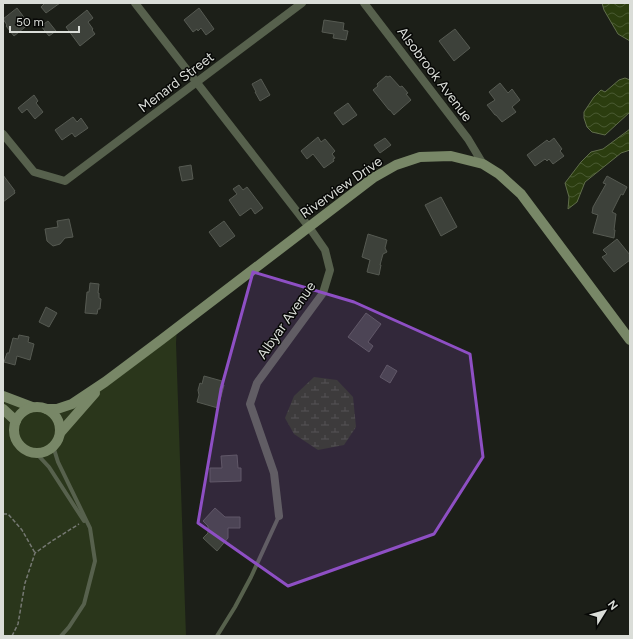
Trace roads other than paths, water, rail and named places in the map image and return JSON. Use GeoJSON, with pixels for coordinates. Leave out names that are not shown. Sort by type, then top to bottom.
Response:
{"type":"FeatureCollection","features":[{"type":"Feature","properties":{"kind":"street","name":"Albyar Avenue"},"geometry":{"type":"LineString","coordinates":[[135,3],[309,227],[325,250],[330,270],[323,293],[257,383],[250,404],[274,473],[279,516]]}},
{"type":"Feature","properties":{"kind":"street","name":"Menard Street"},"geometry":{"type":"LineString","coordinates":[[3,134],[34,172],[65,181],[302,3]]}},
{"type":"Feature","properties":{"kind":"street","name":"Alsobrook Avenue"},"geometry":{"type":"LineString","coordinates":[[364,3],[468,139],[483,164]]}},
{"type":"Feature","properties":{"kind":"street","name":"Riverview Drive"},"geometry":{"type":"LineString","coordinates":[[3,396],[32,407],[46,409],[57,409],[72,404],[105,382],[167,336],[373,178],[396,165],[420,157],[451,156],[483,164],[499,174],[521,194],[630,340]]}},
{"type":"Feature","properties":{"kind":"street","name":"Riverview Drive"},"geometry":{"type":"LineString","coordinates":[[53,446],[60,433],[105,382]]}},
{"type":"Feature","properties":{"kind":"street"},"geometry":{"type":"LineString","coordinates":[[32,407],[20,415],[16,422],[14,428],[18,441],[22,446],[34,452],[48,450],[53,446]]}},
{"type":"Feature","properties":{"kind":"street"},"geometry":{"type":"LineString","coordinates":[[3,409],[16,422]]}},
{"type":"Feature","properties":{"kind":"street"},"geometry":{"type":"LineString","coordinates":[[46,409],[57,418],[60,426],[60,433]]}},
{"type":"Feature","properties":{"kind":"lane"},"geometry":{"type":"LineString","coordinates":[[53,446],[58,462],[90,528],[95,561],[84,604],[61,636]]}},
{"type":"Feature","properties":{"kind":"lane"},"geometry":{"type":"LineString","coordinates":[[34,452],[49,467],[90,528]]}},
{"type":"Feature","properties":{"kind":"lane"},"geometry":{"type":"LineString","coordinates":[[217,636],[239,601],[279,516]]}},
{"type":"Feature","properties":{"kind":"water"},"geometry":{"type":"Polygon","coordinates":[[[602,3],[630,3],[630,41],[618,34],[604,10],[602,3]]]}},
{"type":"Feature","properties":{"kind":"water"},"geometry":{"type":"Polygon","coordinates":[[[625,78],[630,80],[630,112],[605,135],[592,132],[587,127],[584,112],[594,97],[601,90],[605,92],[619,80],[625,78]]]}},
{"type":"Feature","properties":{"kind":"water"},"geometry":{"type":"Polygon","coordinates":[[[630,129],[630,150],[621,153],[585,182],[577,202],[568,209],[569,197],[565,183],[581,162],[591,152],[603,149],[630,129]]]}}]}
